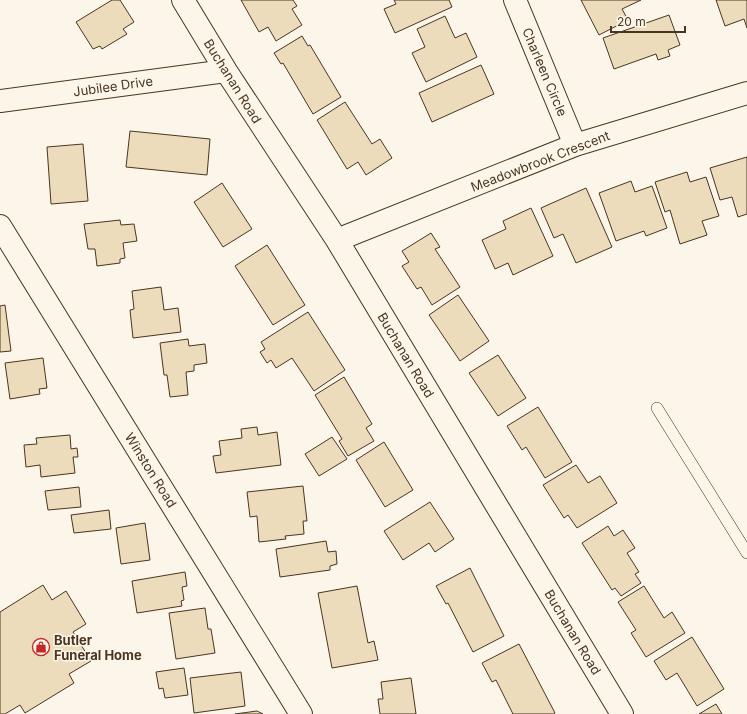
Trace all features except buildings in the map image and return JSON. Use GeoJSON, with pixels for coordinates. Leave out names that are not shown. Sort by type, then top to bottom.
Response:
{"type":"FeatureCollection","features":[{"type":"Feature","properties":{"kind":"street","name":"Buchanan Road"},"geometry":{"type":"LineString","coordinates":[[183,0],[226,71],[337,240],[622,714]]}},
{"type":"Feature","properties":{"kind":"street","name":"Charleen Circle"},"geometry":{"type":"LineString","coordinates":[[515,0],[575,145]]}},
{"type":"Feature","properties":{"kind":"street","name":"Jubilee Drive"},"geometry":{"type":"LineString","coordinates":[[0,101],[226,71]]}},
{"type":"Feature","properties":{"kind":"street","name":"Meadowbrook Crescent"},"geometry":{"type":"LineString","coordinates":[[337,240],[575,145],[747,93]]}},
{"type":"Feature","properties":{"kind":"street","name":"Winston Road"},"geometry":{"type":"LineString","coordinates":[[0,226],[301,714]]}},
{"type":"Feature","properties":{"kind":"lane"},"geometry":{"type":"LineString","coordinates":[[657,408],[747,553]]}},
{"type":"Feature","properties":{"kind":"place","name":"Butler Funeral Home"},"geometry":{"type":"Point","coordinates":[41,647]}}]}
